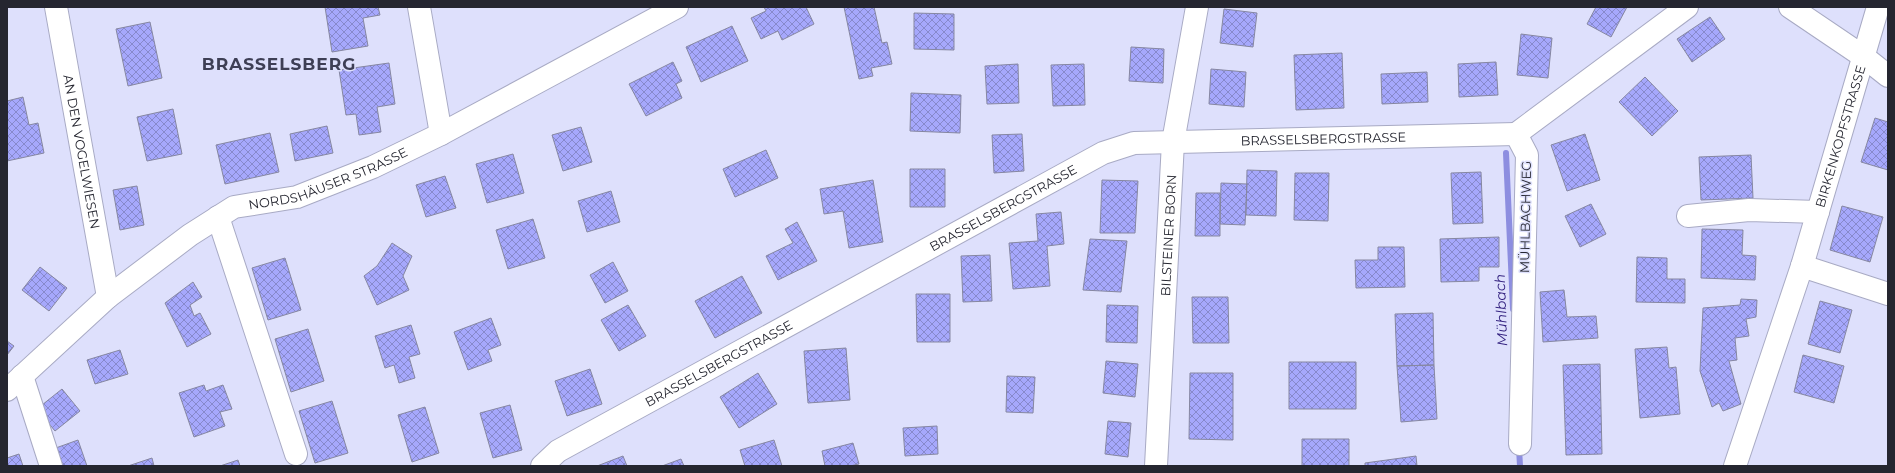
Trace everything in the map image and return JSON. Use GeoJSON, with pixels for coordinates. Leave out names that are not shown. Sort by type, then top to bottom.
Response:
{"type":"FeatureCollection","features":[{"type":"Feature","properties":{"kind":"street","name":"AN DEN VOGELWIESEN"},"geometry":{"type":"LineString","coordinates":[[56,7],[108,297]]}},
{"type":"Feature","properties":{"kind":"street"},"geometry":{"type":"LineString","coordinates":[[419,7],[441,134]]}},
{"type":"Feature","properties":{"kind":"street","name":"NORDSHÄUSER STRASSE"},"geometry":{"type":"LineString","coordinates":[[15,383],[108,297],[190,234],[234,207],[297,197],[373,167],[441,134],[677,7]]}},
{"type":"Feature","properties":{"kind":"street","name":"BILSTEINER BORN"},"geometry":{"type":"LineString","coordinates":[[1156,466],[1173,142],[1197,7]]}},
{"type":"Feature","properties":{"kind":"street"},"geometry":{"type":"LineString","coordinates":[[1516,134],[1687,7]]}},
{"type":"Feature","properties":{"kind":"street"},"geometry":{"type":"LineString","coordinates":[[1790,7],[1864,57],[1888,76]]}},
{"type":"Feature","properties":{"kind":"street","name":"BIRKENKOPFSTRASSE"},"geometry":{"type":"LineString","coordinates":[[1735,466],[1802,266],[1878,7]]}},
{"type":"Feature","properties":{"kind":"street","name":"BRASSELSBERGSTRASSE"},"geometry":{"type":"LineString","coordinates":[[542,466],[558,451],[1103,153],[1134,143],[1516,134]]}},
{"type":"Feature","properties":{"kind":"street","name":"MÜHLBACHWEG"},"geometry":{"type":"LineString","coordinates":[[1516,134],[1527,155],[1520,444]]}},
{"type":"Feature","properties":{"kind":"street"},"geometry":{"type":"LineString","coordinates":[[1688,216],[1749,210],[1818,212]]}},
{"type":"Feature","properties":{"kind":"street"},"geometry":{"type":"LineString","coordinates":[[218,217],[296,454]]}},
{"type":"Feature","properties":{"kind":"street"},"geometry":{"type":"LineString","coordinates":[[1802,266],[1888,294]]}},
{"type":"Feature","properties":{"kind":"street"},"geometry":{"type":"LineString","coordinates":[[15,383],[51,466]]}},
{"type":"Feature","properties":{"kind":"building"},"geometry":{"type":"Polygon","coordinates":[[[325,7],[378,7],[380,15],[363,18],[368,46],[332,52],[325,7]]]}},
{"type":"Feature","properties":{"kind":"building"},"geometry":{"type":"Polygon","coordinates":[[[764,7],[806,7],[814,24],[782,40],[778,31],[761,39],[751,18],[766,11],[764,7]]]}},
{"type":"Feature","properties":{"kind":"building"},"geometry":{"type":"Polygon","coordinates":[[[844,7],[874,7],[882,43],[887,42],[892,64],[871,68],[873,76],[859,79],[844,7]]]}},
{"type":"Feature","properties":{"kind":"building"},"geometry":{"type":"Polygon","coordinates":[[[1596,7],[1627,7],[1611,37],[1587,24],[1596,7]]]}},
{"type":"Feature","properties":{"kind":"building"},"geometry":{"type":"Polygon","coordinates":[[[1224,9],[1257,13],[1253,47],[1220,43],[1224,9]]]}},
{"type":"Feature","properties":{"kind":"building"},"geometry":{"type":"Polygon","coordinates":[[[914,13],[954,14],[954,50],[914,49],[914,13]]]}},
{"type":"Feature","properties":{"kind":"building"},"geometry":{"type":"Polygon","coordinates":[[[1710,17],[1725,39],[1692,62],[1677,39],[1710,17]]]}},
{"type":"Feature","properties":{"kind":"building"},"geometry":{"type":"Polygon","coordinates":[[[150,22],[162,78],[128,86],[116,29],[150,22]]]}},
{"type":"Feature","properties":{"kind":"building"},"geometry":{"type":"Polygon","coordinates":[[[732,26],[748,61],[701,82],[686,47],[732,26]]]}},
{"type":"Feature","properties":{"kind":"building"},"geometry":{"type":"Polygon","coordinates":[[[1521,34],[1552,38],[1548,78],[1517,75],[1521,34]]]}},
{"type":"Feature","properties":{"kind":"building"},"geometry":{"type":"Polygon","coordinates":[[[1131,47],[1164,49],[1163,83],[1129,81],[1131,47]]]}},
{"type":"Feature","properties":{"kind":"building"},"geometry":{"type":"Polygon","coordinates":[[[1342,53],[1344,108],[1296,110],[1294,55],[1342,53]]]}},
{"type":"Feature","properties":{"kind":"building"},"geometry":{"type":"Polygon","coordinates":[[[673,62],[682,81],[676,84],[682,98],[646,116],[629,84],[673,62]]]}},
{"type":"Feature","properties":{"kind":"building"},"geometry":{"type":"Polygon","coordinates":[[[1496,62],[1498,95],[1459,97],[1458,64],[1496,62]]]}},
{"type":"Feature","properties":{"kind":"building"},"geometry":{"type":"Polygon","coordinates":[[[389,63],[395,104],[377,107],[381,132],[359,135],[356,114],[346,115],[339,70],[389,63]]]}},
{"type":"Feature","properties":{"kind":"building"},"geometry":{"type":"Polygon","coordinates":[[[1018,64],[1019,103],[987,104],[985,66],[1018,64]]]}},
{"type":"Feature","properties":{"kind":"building"},"geometry":{"type":"Polygon","coordinates":[[[1084,64],[1085,105],[1053,106],[1051,65],[1084,64]]]}},
{"type":"Feature","properties":{"kind":"building"},"geometry":{"type":"Polygon","coordinates":[[[1211,69],[1246,72],[1244,107],[1209,104],[1211,69]]]}},
{"type":"Feature","properties":{"kind":"building"},"geometry":{"type":"Polygon","coordinates":[[[1427,72],[1428,102],[1382,104],[1381,74],[1427,72]]]}},
{"type":"Feature","properties":{"kind":"building"},"geometry":{"type":"Polygon","coordinates":[[[1645,77],[1678,111],[1652,136],[1619,102],[1645,77]]]}},
{"type":"Feature","properties":{"kind":"building"},"geometry":{"type":"Polygon","coordinates":[[[911,93],[961,95],[960,133],[910,131],[911,93]]]}},
{"type":"Feature","properties":{"kind":"building"},"geometry":{"type":"Polygon","coordinates":[[[23,97],[29,125],[38,123],[44,153],[7,161],[7,101],[23,97]]]}},
{"type":"Feature","properties":{"kind":"building"},"geometry":{"type":"Polygon","coordinates":[[[173,109],[182,154],[147,161],[137,117],[173,109]]]}},
{"type":"Feature","properties":{"kind":"building"},"geometry":{"type":"Polygon","coordinates":[[[1875,118],[1888,122],[1888,170],[1861,162],[1875,118]]]}},
{"type":"Feature","properties":{"kind":"building"},"geometry":{"type":"Polygon","coordinates":[[[327,126],[333,153],[295,161],[290,134],[327,126]]]}},
{"type":"Feature","properties":{"kind":"building"},"geometry":{"type":"Polygon","coordinates":[[[581,127],[592,162],[563,171],[552,135],[581,127]]]}},
{"type":"Feature","properties":{"kind":"building"},"geometry":{"type":"Polygon","coordinates":[[[270,133],[279,172],[225,184],[216,145],[270,133]]]}},
{"type":"Feature","properties":{"kind":"building"},"geometry":{"type":"Polygon","coordinates":[[[1022,134],[1024,171],[994,173],[992,135],[1022,134]]]}},
{"type":"Feature","properties":{"kind":"building"},"geometry":{"type":"Polygon","coordinates":[[[1585,134],[1600,180],[1567,191],[1551,145],[1585,134]]]}},
{"type":"Feature","properties":{"kind":"building"},"geometry":{"type":"Polygon","coordinates":[[[766,150],[778,178],[735,197],[723,169],[766,150]]]}},
{"type":"Feature","properties":{"kind":"building"},"geometry":{"type":"Polygon","coordinates":[[[513,154],[524,193],[487,203],[476,164],[513,154]]]}},
{"type":"Feature","properties":{"kind":"building"},"geometry":{"type":"Polygon","coordinates":[[[1751,155],[1753,198],[1701,200],[1699,157],[1751,155]]]}},
{"type":"Feature","properties":{"kind":"building"},"geometry":{"type":"Polygon","coordinates":[[[910,169],[945,169],[945,207],[910,207],[910,169]]]}},
{"type":"Feature","properties":{"kind":"building"},"geometry":{"type":"Polygon","coordinates":[[[1247,170],[1277,171],[1276,216],[1246,215],[1247,170]]]}},
{"type":"Feature","properties":{"kind":"building"},"geometry":{"type":"Polygon","coordinates":[[[1481,172],[1483,223],[1453,224],[1451,173],[1481,172]]]}},
{"type":"Feature","properties":{"kind":"building"},"geometry":{"type":"Polygon","coordinates":[[[1295,173],[1329,173],[1328,221],[1294,220],[1295,173]]]}},
{"type":"Feature","properties":{"kind":"building"},"geometry":{"type":"Polygon","coordinates":[[[445,176],[456,208],[426,217],[416,185],[445,176]]]}},
{"type":"Feature","properties":{"kind":"building"},"geometry":{"type":"Polygon","coordinates":[[[873,180],[883,242],[849,248],[843,211],[824,214],[820,189],[873,180]]]}},
{"type":"Feature","properties":{"kind":"building"},"geometry":{"type":"Polygon","coordinates":[[[1102,180],[1138,181],[1135,233],[1100,233],[1102,180]]]}},
{"type":"Feature","properties":{"kind":"building"},"geometry":{"type":"Polygon","coordinates":[[[1221,183],[1247,184],[1245,225],[1220,224],[1221,183]]]}},
{"type":"Feature","properties":{"kind":"building"},"geometry":{"type":"Polygon","coordinates":[[[137,186],[144,225],[120,230],[113,190],[137,186]]]}},
{"type":"Feature","properties":{"kind":"building"},"geometry":{"type":"Polygon","coordinates":[[[611,191],[620,222],[587,232],[578,201],[611,191]]]}},
{"type":"Feature","properties":{"kind":"building"},"geometry":{"type":"Polygon","coordinates":[[[1196,193],[1220,193],[1220,236],[1195,236],[1196,193]]]}},
{"type":"Feature","properties":{"kind":"building"},"geometry":{"type":"Polygon","coordinates":[[[1591,204],[1606,234],[1580,247],[1565,216],[1591,204]]]}},
{"type":"Feature","properties":{"kind":"building"},"geometry":{"type":"Polygon","coordinates":[[[1842,206],[1883,217],[1870,262],[1830,250],[1842,206]]]}},
{"type":"Feature","properties":{"kind":"building"},"geometry":{"type":"Polygon","coordinates":[[[1061,212],[1064,244],[1047,246],[1050,286],[1013,289],[1009,243],[1038,241],[1036,214],[1061,212]]]}},
{"type":"Feature","properties":{"kind":"building"},"geometry":{"type":"Polygon","coordinates":[[[533,219],[545,258],[508,269],[496,230],[533,219]]]}},
{"type":"Feature","properties":{"kind":"building"},"geometry":{"type":"Polygon","coordinates":[[[797,222],[817,261],[778,280],[766,256],[793,243],[785,229],[797,222]]]}},
{"type":"Feature","properties":{"kind":"building"},"geometry":{"type":"Polygon","coordinates":[[[1702,229],[1743,230],[1742,255],[1756,256],[1755,280],[1701,278],[1702,229]]]}},
{"type":"Feature","properties":{"kind":"building"},"geometry":{"type":"Polygon","coordinates":[[[1499,237],[1499,267],[1479,267],[1479,281],[1441,282],[1440,239],[1499,237]]]}},
{"type":"Feature","properties":{"kind":"building"},"geometry":{"type":"Polygon","coordinates":[[[1090,239],[1127,241],[1121,292],[1083,290],[1090,239]]]}},
{"type":"Feature","properties":{"kind":"building"},"geometry":{"type":"Polygon","coordinates":[[[392,243],[412,256],[403,276],[409,290],[377,305],[364,276],[377,266],[392,243]]]}},
{"type":"Feature","properties":{"kind":"building"},"geometry":{"type":"Polygon","coordinates":[[[1378,247],[1404,247],[1405,287],[1356,288],[1355,260],[1378,260],[1378,247]]]}},
{"type":"Feature","properties":{"kind":"building"},"geometry":{"type":"Polygon","coordinates":[[[990,255],[992,301],[963,302],[961,256],[990,255]]]}},
{"type":"Feature","properties":{"kind":"building"},"geometry":{"type":"Polygon","coordinates":[[[1637,257],[1667,258],[1667,279],[1685,279],[1685,303],[1636,302],[1637,257]]]}},
{"type":"Feature","properties":{"kind":"building"},"geometry":{"type":"Polygon","coordinates":[[[285,258],[301,310],[268,320],[252,268],[285,258]]]}},
{"type":"Feature","properties":{"kind":"building"},"geometry":{"type":"Polygon","coordinates":[[[613,262],[628,291],[605,303],[590,275],[613,262]]]}},
{"type":"Feature","properties":{"kind":"building"},"geometry":{"type":"Polygon","coordinates":[[[40,267],[67,288],[49,311],[22,290],[40,267]]]}},
{"type":"Feature","properties":{"kind":"building"},"geometry":{"type":"Polygon","coordinates":[[[742,276],[762,313],[715,338],[695,301],[742,276]]]}},
{"type":"Feature","properties":{"kind":"building"},"geometry":{"type":"Polygon","coordinates":[[[193,282],[202,297],[190,305],[194,316],[200,313],[211,334],[187,347],[165,303],[193,282]]]}},
{"type":"Feature","properties":{"kind":"building"},"geometry":{"type":"Polygon","coordinates":[[[1564,290],[1567,317],[1596,316],[1598,338],[1543,342],[1540,292],[1564,290]]]}},
{"type":"Feature","properties":{"kind":"building"},"geometry":{"type":"Polygon","coordinates":[[[916,294],[950,294],[950,342],[917,342],[916,294]]]}},
{"type":"Feature","properties":{"kind":"building"},"geometry":{"type":"Polygon","coordinates":[[[1192,297],[1228,297],[1229,343],[1193,343],[1192,297]]]}},
{"type":"Feature","properties":{"kind":"building"},"geometry":{"type":"Polygon","coordinates":[[[1741,299],[1757,300],[1756,317],[1746,319],[1749,336],[1735,338],[1737,360],[1729,361],[1741,404],[1723,411],[1719,403],[1712,407],[1700,371],[1703,308],[1740,305],[1741,299]]]}},
{"type":"Feature","properties":{"kind":"building"},"geometry":{"type":"Polygon","coordinates":[[[1820,301],[1852,310],[1840,353],[1808,344],[1820,301]]]}},
{"type":"Feature","properties":{"kind":"building"},"geometry":{"type":"Polygon","coordinates":[[[628,305],[646,336],[619,351],[601,320],[628,305]]]}},
{"type":"Feature","properties":{"kind":"building"},"geometry":{"type":"Polygon","coordinates":[[[1107,305],[1138,306],[1137,343],[1106,342],[1107,305]]]}},
{"type":"Feature","properties":{"kind":"building"},"geometry":{"type":"Polygon","coordinates":[[[1433,313],[1434,365],[1397,366],[1395,314],[1433,313]]]}},
{"type":"Feature","properties":{"kind":"building"},"geometry":{"type":"Polygon","coordinates":[[[491,318],[501,345],[488,350],[492,361],[468,370],[454,332],[491,318]]]}},
{"type":"Feature","properties":{"kind":"building"},"geometry":{"type":"Polygon","coordinates":[[[411,325],[420,354],[409,357],[415,378],[399,383],[394,365],[385,368],[375,336],[411,325]]]}},
{"type":"Feature","properties":{"kind":"building"},"geometry":{"type":"Polygon","coordinates":[[[308,329],[324,381],[291,392],[275,339],[308,329]]]}},
{"type":"Feature","properties":{"kind":"building"},"geometry":{"type":"Polygon","coordinates":[[[7,341],[14,346],[7,355],[7,341]]]}},
{"type":"Feature","properties":{"kind":"building"},"geometry":{"type":"Polygon","coordinates":[[[1667,347],[1669,368],[1676,367],[1680,414],[1640,418],[1635,349],[1667,347]]]}},
{"type":"Feature","properties":{"kind":"building"},"geometry":{"type":"Polygon","coordinates":[[[846,348],[850,400],[808,403],[804,351],[846,348]]]}},
{"type":"Feature","properties":{"kind":"building"},"geometry":{"type":"Polygon","coordinates":[[[120,350],[128,374],[95,384],[87,360],[120,350]]]}},
{"type":"Feature","properties":{"kind":"building"},"geometry":{"type":"Polygon","coordinates":[[[1803,355],[1844,366],[1834,403],[1794,392],[1803,355]]]}},
{"type":"Feature","properties":{"kind":"building"},"geometry":{"type":"Polygon","coordinates":[[[1106,361],[1138,364],[1135,397],[1103,393],[1106,361]]]}},
{"type":"Feature","properties":{"kind":"building"},"geometry":{"type":"Polygon","coordinates":[[[1289,362],[1356,362],[1356,409],[1289,409],[1289,362]]]}},
{"type":"Feature","properties":{"kind":"building"},"geometry":{"type":"Polygon","coordinates":[[[1600,364],[1602,454],[1566,455],[1563,365],[1600,364]]]}},
{"type":"Feature","properties":{"kind":"building"},"geometry":{"type":"Polygon","coordinates":[[[1434,365],[1437,419],[1401,422],[1397,366],[1434,365]]]}},
{"type":"Feature","properties":{"kind":"building"},"geometry":{"type":"Polygon","coordinates":[[[590,369],[602,404],[567,416],[555,381],[590,369]]]}},
{"type":"Feature","properties":{"kind":"building"},"geometry":{"type":"Polygon","coordinates":[[[758,373],[777,404],[739,428],[720,397],[758,373]]]}},
{"type":"Feature","properties":{"kind":"building"},"geometry":{"type":"Polygon","coordinates":[[[1190,373],[1233,373],[1233,440],[1189,439],[1190,373]]]}},
{"type":"Feature","properties":{"kind":"building"},"geometry":{"type":"Polygon","coordinates":[[[1007,376],[1035,377],[1033,413],[1006,412],[1007,376]]]}},
{"type":"Feature","properties":{"kind":"building"},"geometry":{"type":"Polygon","coordinates":[[[204,385],[206,391],[223,385],[232,409],[220,412],[225,426],[194,437],[179,393],[204,385]]]}},
{"type":"Feature","properties":{"kind":"building"},"geometry":{"type":"Polygon","coordinates":[[[62,389],[80,411],[55,431],[37,409],[62,389]]]}},
{"type":"Feature","properties":{"kind":"building"},"geometry":{"type":"Polygon","coordinates":[[[332,401],[348,453],[315,463],[299,411],[332,401]]]}},
{"type":"Feature","properties":{"kind":"building"},"geometry":{"type":"Polygon","coordinates":[[[510,405],[522,450],[493,458],[480,413],[510,405]]]}},
{"type":"Feature","properties":{"kind":"building"},"geometry":{"type":"Polygon","coordinates":[[[425,407],[439,453],[412,462],[398,415],[425,407]]]}},
{"type":"Feature","properties":{"kind":"building"},"geometry":{"type":"Polygon","coordinates":[[[1108,421],[1131,423],[1128,457],[1105,454],[1108,421]]]}},
{"type":"Feature","properties":{"kind":"building"},"geometry":{"type":"Polygon","coordinates":[[[937,426],[938,454],[905,456],[903,428],[937,426]]]}},
{"type":"Feature","properties":{"kind":"building"},"geometry":{"type":"Polygon","coordinates":[[[1302,439],[1349,439],[1349,466],[1302,466],[1302,439]]]}},
{"type":"Feature","properties":{"kind":"building"},"geometry":{"type":"Polygon","coordinates":[[[78,440],[87,466],[59,466],[53,449],[78,440]]]}},
{"type":"Feature","properties":{"kind":"building"},"geometry":{"type":"Polygon","coordinates":[[[774,440],[782,466],[745,466],[740,450],[774,440]]]}},
{"type":"Feature","properties":{"kind":"building"},"geometry":{"type":"Polygon","coordinates":[[[853,443],[859,464],[850,466],[825,466],[822,451],[853,443]]]}},
{"type":"Feature","properties":{"kind":"building"},"geometry":{"type":"Polygon","coordinates":[[[19,454],[23,466],[7,466],[7,458],[19,454]]]}},
{"type":"Feature","properties":{"kind":"building"},"geometry":{"type":"Polygon","coordinates":[[[623,456],[627,466],[597,466],[623,456]]]}},
{"type":"Feature","properties":{"kind":"building"},"geometry":{"type":"Polygon","coordinates":[[[1416,456],[1417,466],[1365,466],[1365,463],[1416,456]]]}},
{"type":"Feature","properties":{"kind":"building"},"geometry":{"type":"Polygon","coordinates":[[[152,458],[154,466],[128,466],[152,458]]]}},
{"type":"Feature","properties":{"kind":"building"},"geometry":{"type":"Polygon","coordinates":[[[681,459],[684,466],[662,466],[681,459]]]}},
{"type":"Feature","properties":{"kind":"building"},"geometry":{"type":"Polygon","coordinates":[[[238,460],[240,466],[220,466],[238,460]]]}},
{"type":"Feature","properties":{"kind":"waterway","name":"Mühlbach"},"geometry":{"type":"LineString","coordinates":[[1506,153],[1513,309]]}},
{"type":"Feature","properties":{"kind":"waterway","name":"Mühlbach"},"geometry":{"type":"LineString","coordinates":[[1519,448],[1520,466]]}},
{"type":"Feature","properties":{"kind":"district","name":"BRASSELSBERG"},"geometry":{"type":"Point","coordinates":[279,64]}}]}
